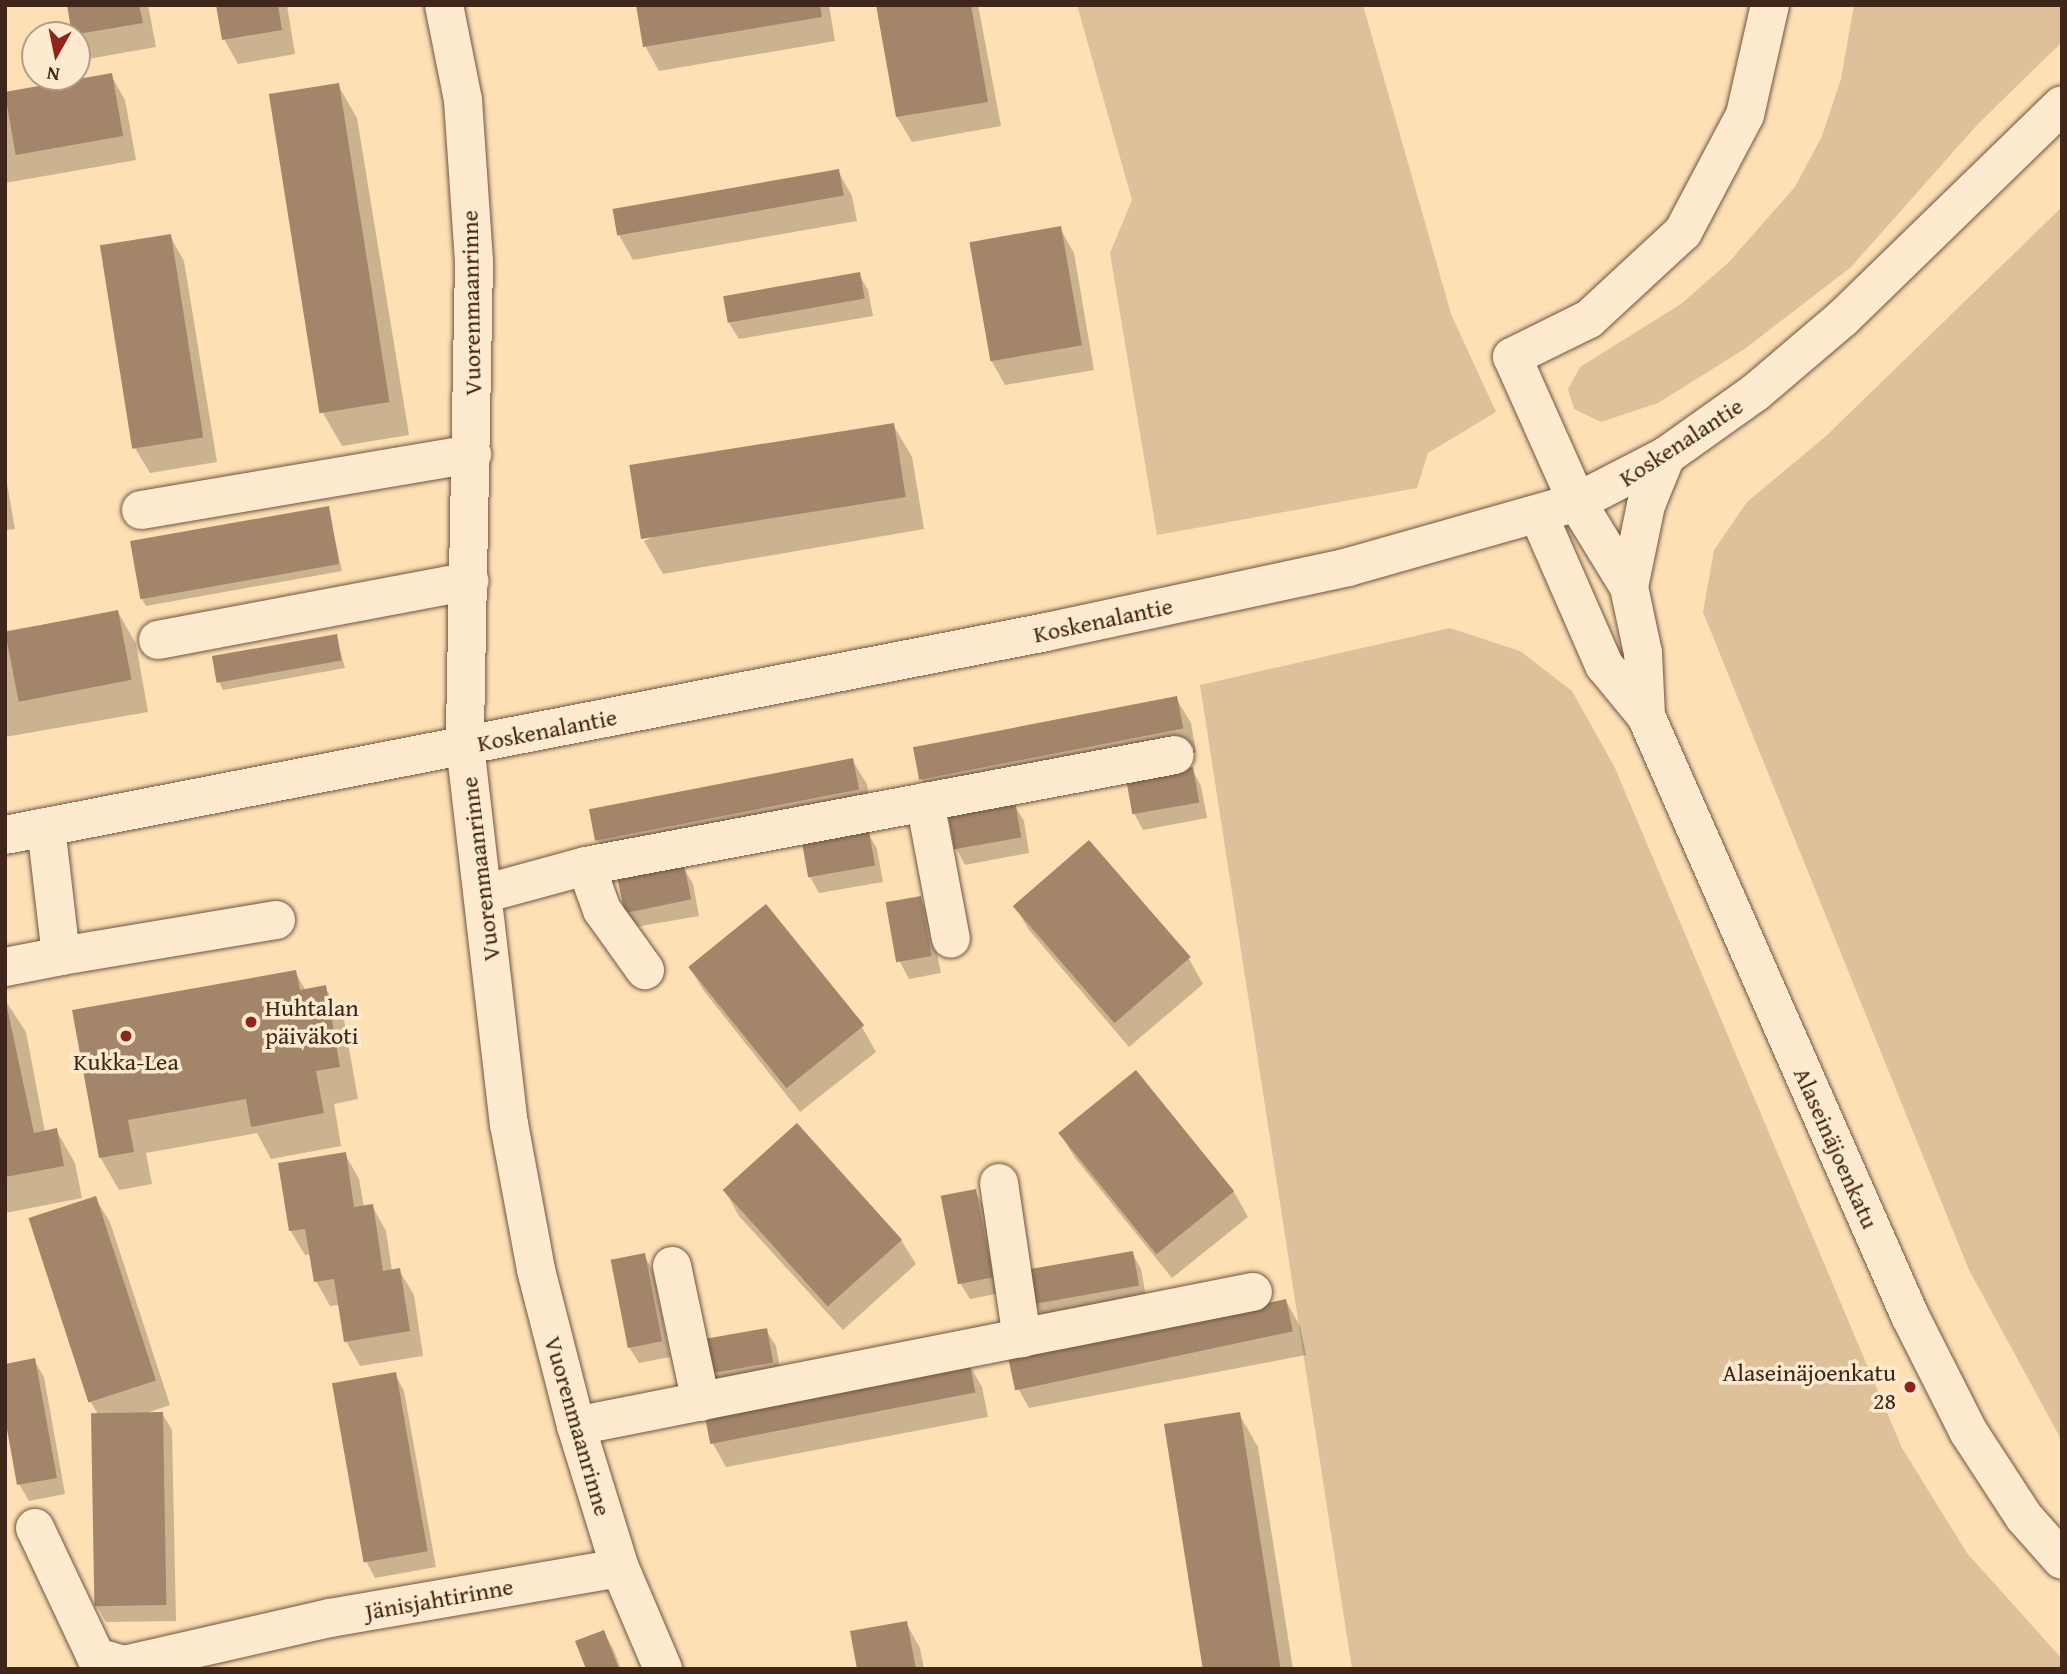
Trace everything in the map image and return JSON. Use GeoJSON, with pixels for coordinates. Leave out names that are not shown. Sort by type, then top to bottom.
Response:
{"type":"FeatureCollection","features":[{"type":"Feature","properties":{"kind":"street","name":"Vuorenmaanrinne"},"geometry":{"type":"LineString","coordinates":[[444,5],[463,100],[474,263],[465,745],[509,1124],[536,1270],[576,1426],[620,1568],[663,1669]]}},
{"type":"Feature","properties":{"kind":"street","name":"Alaseinäjoenkatu"},"geometry":{"type":"LineString","coordinates":[[1646,716],[1643,653],[1629,587],[1577,502],[1511,357],[1589,319],[1683,232],[1745,116],[1770,5]]}},
{"type":"Feature","properties":{"kind":"street","name":"Koskenalantie"},"geometry":{"type":"LineString","coordinates":[[5,835],[1059,629],[1348,567],[1577,502],[1666,456],[1756,392],[1843,318],[2062,105]]}},
{"type":"Feature","properties":{"kind":"street"},"geometry":{"type":"LineString","coordinates":[[141,510],[472,454]]}},
{"type":"Feature","properties":{"kind":"street","name":"Alaseinäjoenkatu"},"geometry":{"type":"LineString","coordinates":[[1629,587],[1646,505],[1666,456]]}},
{"type":"Feature","properties":{"kind":"street","name":"Alaseinäjoenkatu"},"geometry":{"type":"LineString","coordinates":[[1538,514],[1604,665],[1646,716],[1910,1316],[1968,1431],[2024,1517],[2062,1560]]}},
{"type":"Feature","properties":{"kind":"street"},"geometry":{"type":"LineString","coordinates":[[158,640],[469,581]]}},
{"type":"Feature","properties":{"kind":"street"},"geometry":{"type":"LineString","coordinates":[[483,894],[586,866],[1175,755]]}},
{"type":"Feature","properties":{"kind":"street"},"geometry":{"type":"LineString","coordinates":[[925,802],[951,939]]}},
{"type":"Feature","properties":{"kind":"street"},"geometry":{"type":"LineString","coordinates":[[46,827],[61,956]]}},
{"type":"Feature","properties":{"kind":"street"},"geometry":{"type":"LineString","coordinates":[[586,866],[602,910],[645,970]]}},
{"type":"Feature","properties":{"kind":"street"},"geometry":{"type":"LineString","coordinates":[[5,967],[276,920]]}},
{"type":"Feature","properties":{"kind":"street"},"geometry":{"type":"LineString","coordinates":[[999,1183],[1023,1338]]}},
{"type":"Feature","properties":{"kind":"street"},"geometry":{"type":"LineString","coordinates":[[672,1266],[701,1402]]}},
{"type":"Feature","properties":{"kind":"street"},"geometry":{"type":"LineString","coordinates":[[576,1426],[1253,1292]]}},
{"type":"Feature","properties":{"kind":"street","name":"Jänisjahtirinne"},"geometry":{"type":"LineString","coordinates":[[35,1528],[96,1657],[124,1665],[260,1635],[620,1568]]}},
{"type":"Feature","properties":{"kind":"shaded area"},"geometry":{"type":"Polygon","coordinates":[[[1077,5],[1363,5],[1451,314],[1496,412],[1428,453],[1417,488],[1157,535],[1110,253],[1132,200],[1077,5]]]}},
{"type":"Feature","properties":{"kind":"shaded area"},"geometry":{"type":"Polygon","coordinates":[[[1854,5],[2062,5],[2062,42],[1977,125],[1851,267],[1746,348],[1658,403],[1601,422],[1574,409],[1568,389],[1580,367],[1681,304],[1729,262],[1795,187],[1822,136],[1841,79],[1854,5]]]}},
{"type":"Feature","properties":{"kind":"shaded area"},"geometry":{"type":"Polygon","coordinates":[[[2062,207],[2062,1441],[1969,1270],[1703,612],[1714,550],[1747,502],[1826,436],[2062,207]]]}},
{"type":"Feature","properties":{"kind":"shaded area"},"geometry":{"type":"Polygon","coordinates":[[[1450,628],[1520,651],[1572,691],[1615,768],[1902,1448],[1967,1553],[2062,1659],[2062,1669],[1352,1669],[1200,685],[1450,628]]]}},
{"type":"Feature","properties":{"kind":"building"},"geometry":{"type":"Polygon","coordinates":[[[67,5],[139,5],[143,23],[91,32],[91,21],[70,21],[67,5]]]}},
{"type":"Feature","properties":{"kind":"building"},"geometry":{"type":"Polygon","coordinates":[[[216,5],[278,5],[282,30],[222,40],[216,5]]]}},
{"type":"Feature","properties":{"kind":"building"},"geometry":{"type":"Polygon","coordinates":[[[636,5],[820,5],[822,17],[643,47],[636,5]]]}},
{"type":"Feature","properties":{"kind":"building"},"geometry":{"type":"Polygon","coordinates":[[[876,5],[971,5],[988,102],[896,117],[876,5]]]}},
{"type":"Feature","properties":{"kind":"building"},"geometry":{"type":"Polygon","coordinates":[[[112,73],[123,136],[16,155],[5,92],[21,89],[91,91],[91,77],[112,73]]]}},
{"type":"Feature","properties":{"kind":"building"},"geometry":{"type":"Polygon","coordinates":[[[339,83],[390,402],[319,413],[269,94],[339,83]]]}},
{"type":"Feature","properties":{"kind":"building"},"geometry":{"type":"Polygon","coordinates":[[[839,169],[844,196],[617,236],[612,209],[839,169]]]}},
{"type":"Feature","properties":{"kind":"building"},"geometry":{"type":"Polygon","coordinates":[[[1061,226],[1082,345],[990,361],[969,242],[1061,226]]]}},
{"type":"Feature","properties":{"kind":"building"},"geometry":{"type":"Polygon","coordinates":[[[171,234],[203,437],[132,449],[100,245],[171,234]]]}},
{"type":"Feature","properties":{"kind":"building"},"geometry":{"type":"Polygon","coordinates":[[[860,272],[865,299],[728,323],[723,296],[860,272]]]}},
{"type":"Feature","properties":{"kind":"building"},"geometry":{"type":"Polygon","coordinates":[[[894,423],[906,497],[641,539],[629,465],[894,423]]]}},
{"type":"Feature","properties":{"kind":"building"},"geometry":{"type":"Polygon","coordinates":[[[329,506],[339,564],[140,599],[130,541],[329,506]]]}},
{"type":"Feature","properties":{"kind":"building"},"geometry":{"type":"Polygon","coordinates":[[[118,610],[132,680],[19,702],[5,632],[118,610]]]}},
{"type":"Feature","properties":{"kind":"building"},"geometry":{"type":"Polygon","coordinates":[[[337,634],[342,661],[217,683],[212,656],[337,634]]]}},
{"type":"Feature","properties":{"kind":"building"},"geometry":{"type":"Polygon","coordinates":[[[1177,696],[1183,728],[919,780],[913,747],[1177,696]]]}},
{"type":"Feature","properties":{"kind":"building"},"geometry":{"type":"Polygon","coordinates":[[[853,758],[859,789],[595,841],[589,809],[853,758]]]}},
{"type":"Feature","properties":{"kind":"building"},"geometry":{"type":"Polygon","coordinates":[[[1193,767],[1199,802],[1132,814],[1126,779],[1193,767]]]}},
{"type":"Feature","properties":{"kind":"building"},"geometry":{"type":"Polygon","coordinates":[[[1015,802],[1021,837],[954,849],[948,814],[1015,802]]]}},
{"type":"Feature","properties":{"kind":"building"},"geometry":{"type":"Polygon","coordinates":[[[869,831],[875,865],[808,877],[802,843],[869,831]]]}},
{"type":"Feature","properties":{"kind":"building"},"geometry":{"type":"Polygon","coordinates":[[[1089,840],[1191,957],[1114,1023],[1013,906],[1089,840]]]}},
{"type":"Feature","properties":{"kind":"building"},"geometry":{"type":"Polygon","coordinates":[[[684,865],[691,899],[625,913],[617,879],[684,865]]]}},
{"type":"Feature","properties":{"kind":"building"},"geometry":{"type":"Polygon","coordinates":[[[921,896],[932,956],[896,962],[886,902],[921,896]]]}},
{"type":"Feature","properties":{"kind":"building"},"geometry":{"type":"Polygon","coordinates":[[[766,904],[864,1025],[786,1088],[688,967],[766,904]]]}},
{"type":"Feature","properties":{"kind":"building"},"geometry":{"type":"Polygon","coordinates":[[[296,970],[300,990],[326,985],[340,1067],[316,1071],[324,1113],[251,1127],[246,1099],[128,1120],[134,1152],[99,1158],[72,1010],[296,970]]]}},
{"type":"Feature","properties":{"kind":"building"},"geometry":{"type":"Polygon","coordinates":[[[5,998],[34,1133],[57,1128],[64,1166],[5,1177],[5,998]]]}},
{"type":"Feature","properties":{"kind":"building"},"geometry":{"type":"Polygon","coordinates":[[[1136,1070],[1234,1191],[1156,1254],[1058,1133],[1136,1070]]]}},
{"type":"Feature","properties":{"kind":"building"},"geometry":{"type":"Polygon","coordinates":[[[797,1123],[902,1240],[828,1307],[723,1190],[797,1123]]]}},
{"type":"Feature","properties":{"kind":"building"},"geometry":{"type":"Polygon","coordinates":[[[346,1152],[354,1207],[373,1204],[383,1271],[400,1268],[410,1331],[344,1342],[334,1279],[314,1282],[305,1229],[289,1231],[278,1163],[346,1152]]]}},
{"type":"Feature","properties":{"kind":"building"},"geometry":{"type":"Polygon","coordinates":[[[976,1189],[993,1277],[958,1284],[941,1196],[976,1189]]]}},
{"type":"Feature","properties":{"kind":"building"},"geometry":{"type":"Polygon","coordinates":[[[96,1196],[156,1381],[88,1402],[28,1218],[96,1196]]]}},
{"type":"Feature","properties":{"kind":"building"},"geometry":{"type":"Polygon","coordinates":[[[1133,1251],[1139,1285],[1034,1304],[1028,1270],[1133,1251]]]}},
{"type":"Feature","properties":{"kind":"building"},"geometry":{"type":"Polygon","coordinates":[[[645,1253],[662,1341],[628,1348],[611,1260],[645,1253]]]}},
{"type":"Feature","properties":{"kind":"building"},"geometry":{"type":"Polygon","coordinates":[[[1286,1299],[1293,1331],[1015,1390],[1008,1358],[1286,1299]]]}},
{"type":"Feature","properties":{"kind":"building"},"geometry":{"type":"Polygon","coordinates":[[[767,1328],[773,1362],[706,1374],[700,1340],[767,1328]]]}},
{"type":"Feature","properties":{"kind":"building"},"geometry":{"type":"Polygon","coordinates":[[[35,1358],[57,1478],[17,1485],[5,1418],[5,1364],[35,1358]]]}},
{"type":"Feature","properties":{"kind":"building"},"geometry":{"type":"Polygon","coordinates":[[[969,1360],[975,1392],[710,1444],[704,1412],[969,1360]]]}},
{"type":"Feature","properties":{"kind":"building"},"geometry":{"type":"Polygon","coordinates":[[[396,1372],[428,1551],[364,1563],[332,1383],[396,1372]]]}},
{"type":"Feature","properties":{"kind":"building"},"geometry":{"type":"Polygon","coordinates":[[[163,1412],[166,1605],[94,1606],[91,1413],[163,1412]]]}},
{"type":"Feature","properties":{"kind":"building"},"geometry":{"type":"Polygon","coordinates":[[[1240,1412],[1281,1669],[1203,1669],[1164,1424],[1240,1412]]]}},
{"type":"Feature","properties":{"kind":"building"},"geometry":{"type":"Polygon","coordinates":[[[907,1621],[916,1669],[857,1669],[850,1631],[907,1621]]]}},
{"type":"Feature","properties":{"kind":"building"},"geometry":{"type":"Polygon","coordinates":[[[604,1630],[619,1669],[586,1669],[575,1641],[604,1630]]]}},
{"type":"Feature","properties":{"kind":"place","name":"Huhtalan päiväkoti"},"geometry":{"type":"Point","coordinates":[251,1022]}},
{"type":"Feature","properties":{"kind":"place","name":"Kukka-Lea"},"geometry":{"type":"Point","coordinates":[126,1036]}},
{"type":"Feature","properties":{"kind":"place","name":"Alaseinäjoenkatu 28"},"geometry":{"type":"Point","coordinates":[1910,1387]}}]}
